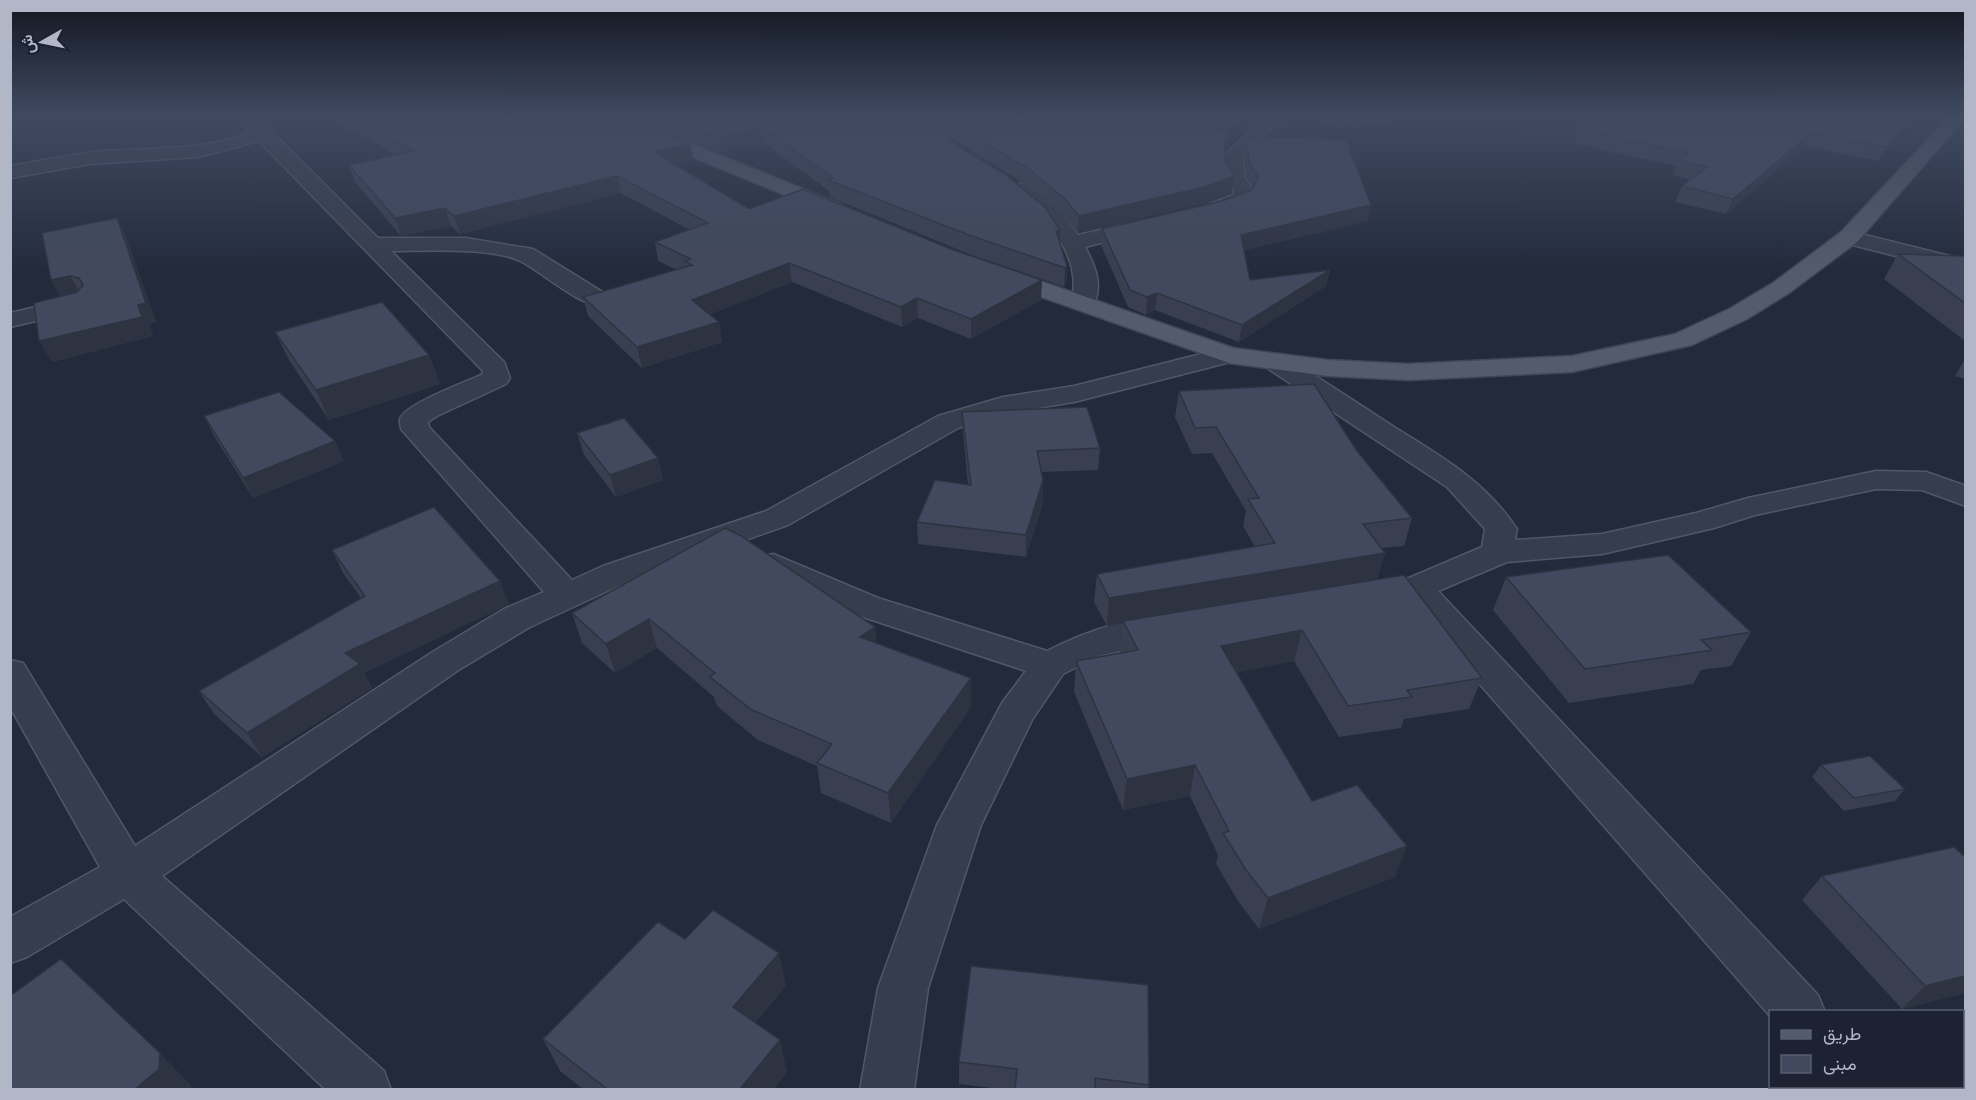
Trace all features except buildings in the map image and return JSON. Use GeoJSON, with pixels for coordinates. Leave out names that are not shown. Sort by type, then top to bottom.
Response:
{"type":"FeatureCollection","features":[{"type":"Feature","properties":{"kind":"main road"},"geometry":{"type":"LineString","coordinates":[[739,169],[857,217]]}},
{"type":"Feature","properties":{"kind":"main road"},"geometry":{"type":"LineString","coordinates":[[983,268],[1229,355],[1276,362],[1409,372],[1572,364],[1683,340],[1738,314],[1781,288],[1851,234],[1911,169]]}},
{"type":"Feature","properties":{"kind":"street"},"geometry":{"type":"LineString","coordinates":[[295,169],[375,246],[495,368],[497,378],[427,410],[414,419],[415,429],[566,595]]}},
{"type":"Feature","properties":{"kind":"street"},"geometry":{"type":"LineString","coordinates":[[1189,216],[1242,199],[1244,191],[1235,178],[1235,169]]}},
{"type":"Feature","properties":{"kind":"street"},"geometry":{"type":"LineString","coordinates":[[1008,182],[1031,196],[1073,243],[1084,269],[1088,293],[1083,303]]}},
{"type":"Feature","properties":{"kind":"street"},"geometry":{"type":"LineString","coordinates":[[1073,243],[1166,221]]}},
{"type":"Feature","properties":{"kind":"street"},"geometry":{"type":"LineString","coordinates":[[1851,234],[1933,251],[1952,254],[1965,252]]}},
{"type":"Feature","properties":{"kind":"street"},"geometry":{"type":"LineString","coordinates":[[1851,234],[1965,267]]}},
{"type":"Feature","properties":{"kind":"street"},"geometry":{"type":"LineString","coordinates":[[375,246],[465,244],[525,254],[602,301]]}},
{"type":"Feature","properties":{"kind":"street"},"geometry":{"type":"LineString","coordinates":[[10,320],[80,304]]}},
{"type":"Feature","properties":{"kind":"street"},"geometry":{"type":"LineString","coordinates":[[10,942],[128,874],[204,826],[444,662],[517,618],[615,574],[777,518],[948,422],[964,416],[1003,405],[1074,394],[1229,355]]}},
{"type":"Feature","properties":{"kind":"street"},"geometry":{"type":"LineString","coordinates":[[1276,362],[1458,481],[1488,511],[1501,529],[1498,546],[1501,552]]}},
{"type":"Feature","properties":{"kind":"street"},"geometry":{"type":"LineString","coordinates":[[1334,601],[1415,588],[1501,552],[1602,544],[1703,521],[1748,507],[1876,480],[1926,481],[1965,472]]}},
{"type":"Feature","properties":{"kind":"street"},"geometry":{"type":"LineString","coordinates":[[1926,481],[1965,497]]}},
{"type":"Feature","properties":{"kind":"street"},"geometry":{"type":"LineString","coordinates":[[724,538],[812,585],[866,606],[1050,665]]}},
{"type":"Feature","properties":{"kind":"street"},"geometry":{"type":"LineString","coordinates":[[1415,588],[1799,1010]]}},
{"type":"Feature","properties":{"kind":"street"},"geometry":{"type":"LineString","coordinates":[[887,1089],[903,988],[959,825],[1016,713],[1050,665],[1084,647],[1125,635],[1194,624]]}},
{"type":"Feature","properties":{"kind":"street"},"geometry":{"type":"LineString","coordinates":[[10,673],[128,874],[365,1089]]}}]}
